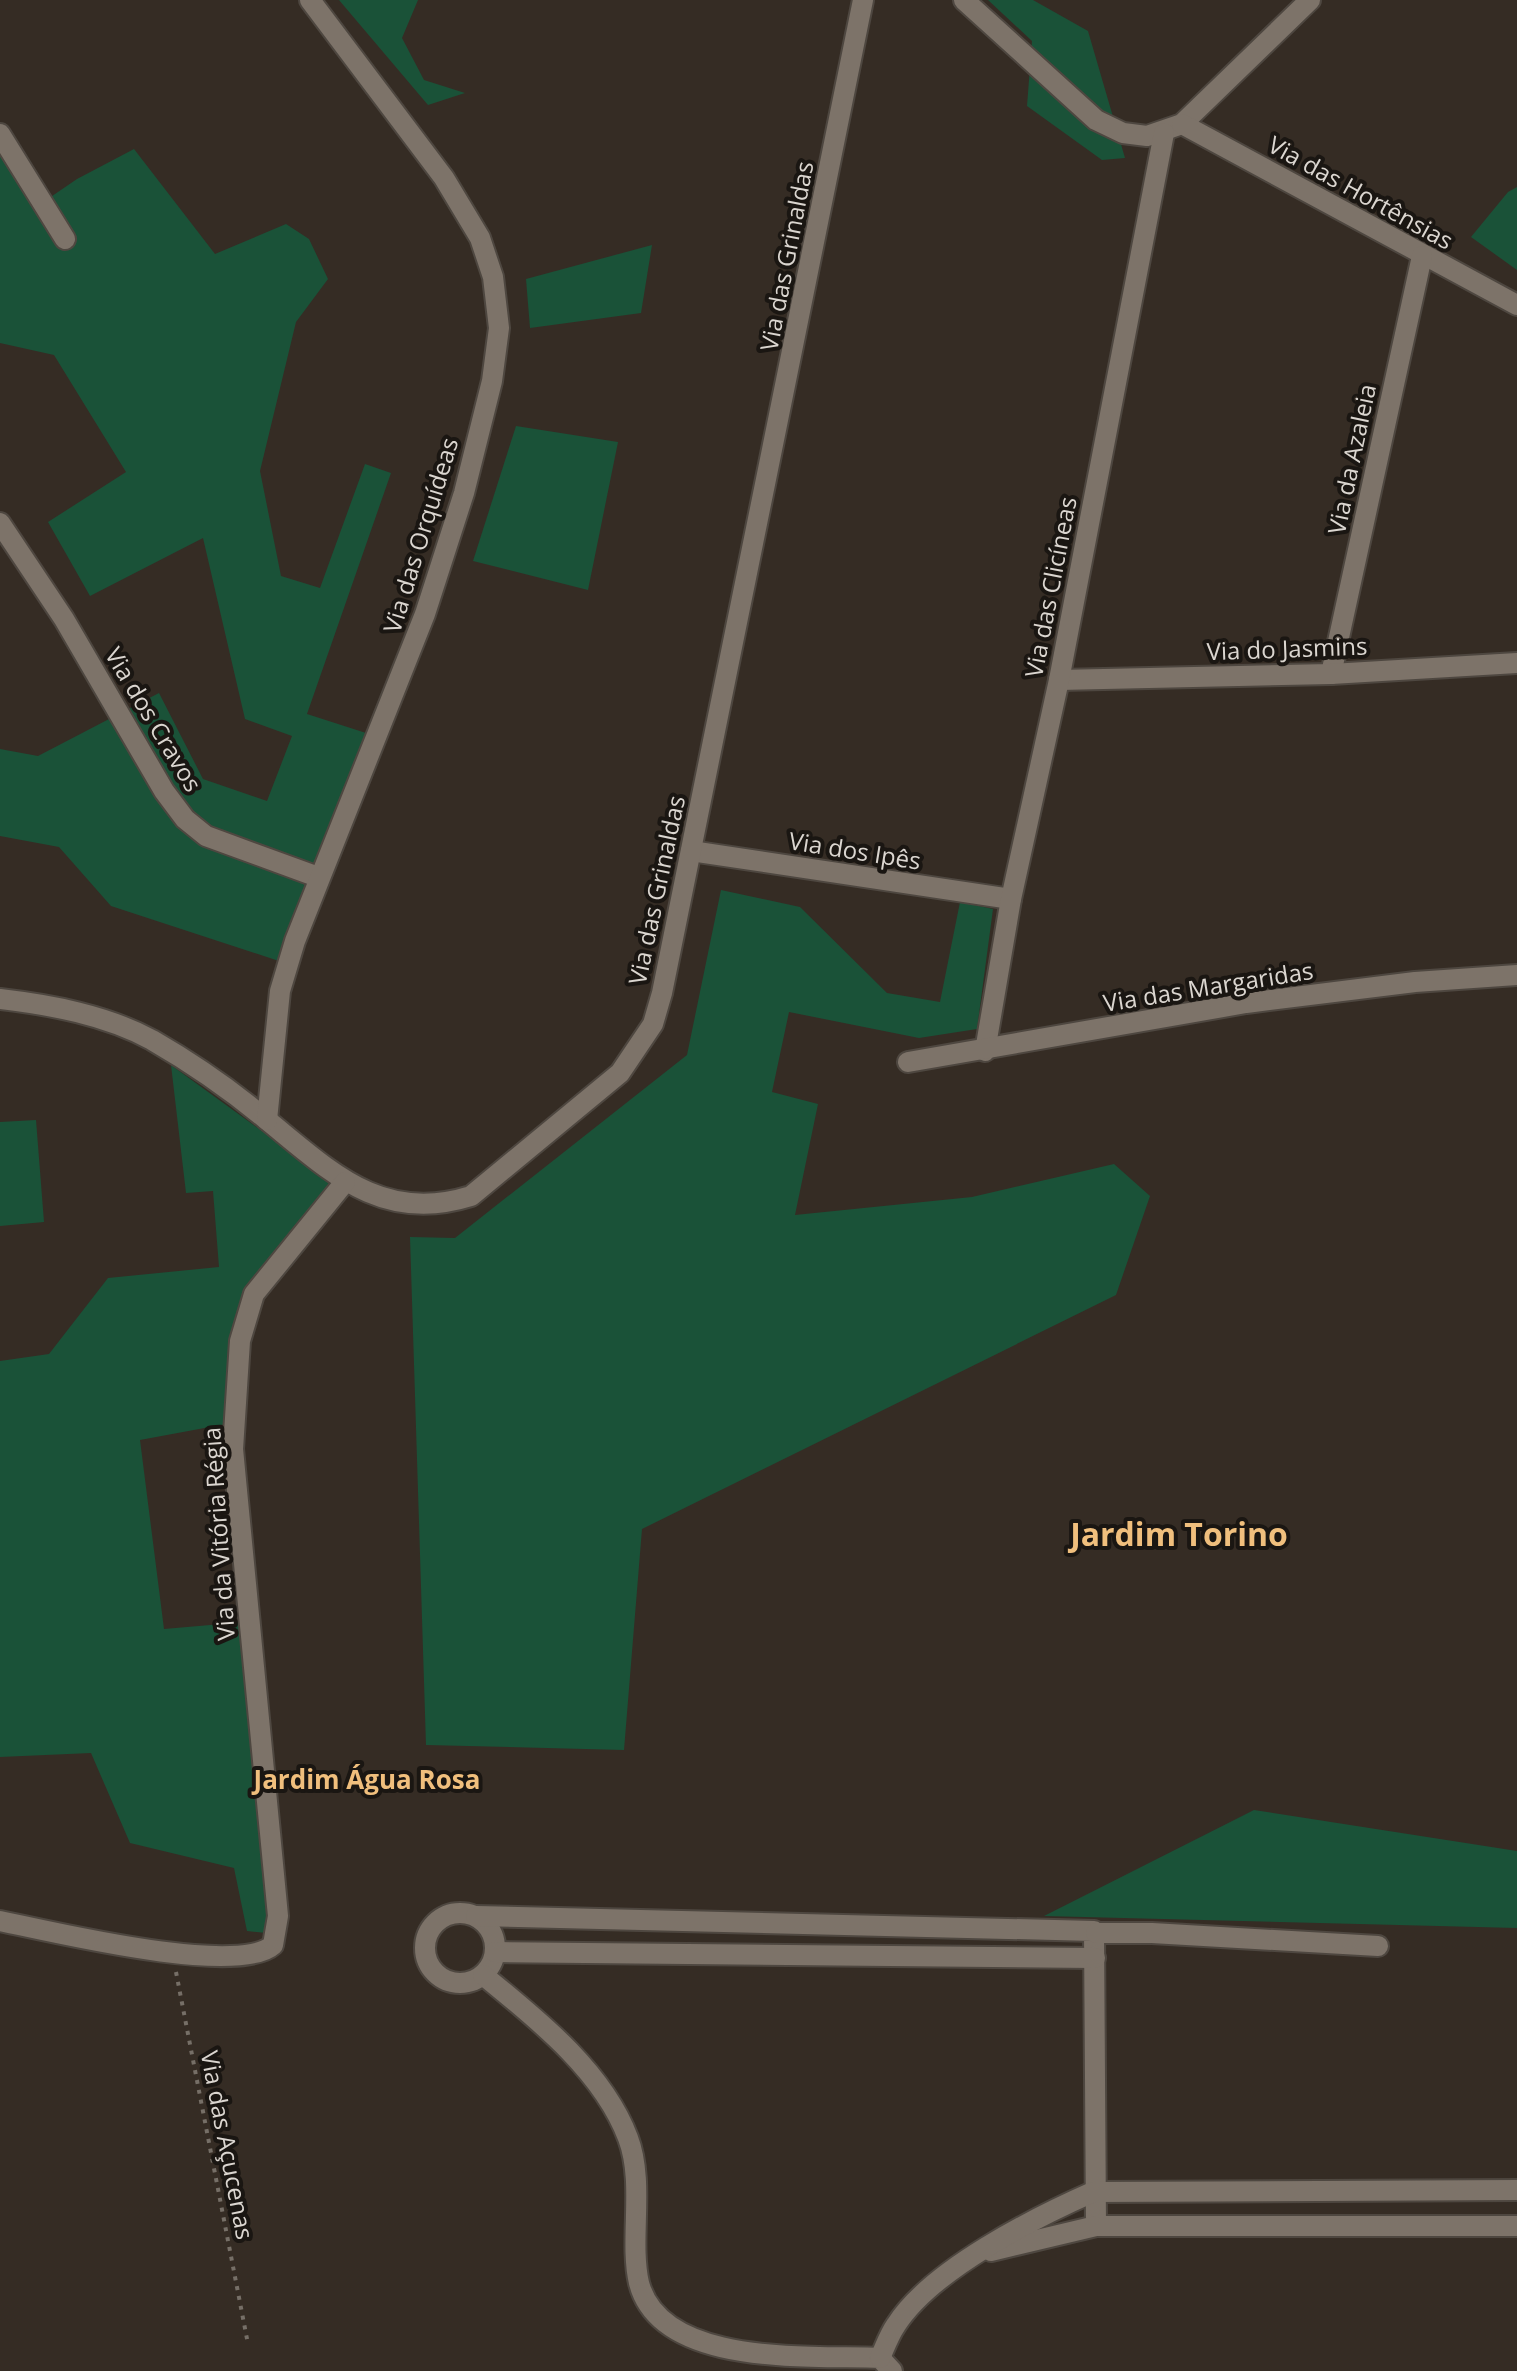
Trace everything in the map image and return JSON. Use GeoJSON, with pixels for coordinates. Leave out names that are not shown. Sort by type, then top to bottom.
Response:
{"type":"FeatureCollection","features":[{"type":"Feature","properties":{"kind":"street","name":"Via das Orquídeas"},"geometry":{"type":"LineString","coordinates":[[267,1120],[280,991],[318,877],[425,614],[464,493],[492,381],[499,328],[493,277],[480,238],[444,178],[310,0]]}},
{"type":"Feature","properties":{"kind":"street","name":"Via das Grinaldas"},"geometry":{"type":"LineString","coordinates":[[0,999],[69,1010],[149,1038],[190,1062],[267,1120],[302,1152],[345,1182],[389,1201],[421,1206],[447,1204],[471,1196],[620,1073],[653,1024],[691,851],[863,0]]}},
{"type":"Feature","properties":{"kind":"street"},"geometry":{"type":"LineString","coordinates":[[964,0],[1096,120],[1123,133],[1147,136],[1173,128],[1310,0]]}},
{"type":"Feature","properties":{"kind":"street","name":"Via das Hortênsias"},"geometry":{"type":"LineString","coordinates":[[1173,128],[1517,305]]}},
{"type":"Feature","properties":{"kind":"street","name":"Via das Clicíneas"},"geometry":{"type":"LineString","coordinates":[[985,1051],[1011,899],[1173,128]]}},
{"type":"Feature","properties":{"kind":"street"},"geometry":{"type":"LineString","coordinates":[[0,134],[65,239]]}},
{"type":"Feature","properties":{"kind":"street","name":"Via da Azaleia"},"geometry":{"type":"LineString","coordinates":[[1331,674],[1422,256]]}},
{"type":"Feature","properties":{"kind":"street","name":"Via dos Cravos"},"geometry":{"type":"LineString","coordinates":[[0,523],[64,619],[164,791],[185,819],[206,836],[318,877]]}},
{"type":"Feature","properties":{"kind":"street","name":"Via do Jasmins"},"geometry":{"type":"LineString","coordinates":[[1059,680],[1331,674],[1517,663]]}},
{"type":"Feature","properties":{"kind":"street","name":"Via dos Ipês"},"geometry":{"type":"LineString","coordinates":[[691,851],[1011,899]]}},
{"type":"Feature","properties":{"kind":"street","name":"Via das Margaridas"},"geometry":{"type":"LineString","coordinates":[[908,1062],[985,1051],[1246,1003],[1415,982],[1517,975]]}},
{"type":"Feature","properties":{"kind":"street","name":"Via da Vitória Régia"},"geometry":{"type":"LineString","coordinates":[[172,1954],[221,1956],[266,1951],[277,1935],[278,1916],[233,1449],[240,1341],[254,1294],[345,1182]]}},
{"type":"Feature","properties":{"kind":"street"},"geometry":{"type":"LineString","coordinates":[[476,1916],[490,1928],[495,1952],[483,1975],[463,1984],[441,1978],[426,1960],[427,1936],[441,1918],[464,1912],[476,1916],[1152,1933],[1378,1946]]}},
{"type":"Feature","properties":{"kind":"street"},"geometry":{"type":"LineString","coordinates":[[0,1921],[172,1954]]}},
{"type":"Feature","properties":{"kind":"street"},"geometry":{"type":"LineString","coordinates":[[1096,1933],[1093,2192],[1096,2226]]}},
{"type":"Feature","properties":{"kind":"street"},"geometry":{"type":"LineString","coordinates":[[495,1952],[1095,1958]]}},
{"type":"Feature","properties":{"kind":"street"},"geometry":{"type":"LineString","coordinates":[[483,1975],[539,2021],[578,2063],[619,2117],[635,2167],[639,2284],[652,2309],[671,2329],[703,2343],[757,2353],[886,2364],[895,2325],[913,2303],[976,2254],[1036,2217],[1093,2192],[1517,2190]]}},
{"type":"Feature","properties":{"kind":"street"},"geometry":{"type":"LineString","coordinates":[[976,2254],[1096,2226],[1517,2226]]}},
{"type":"Feature","properties":{"kind":"street"},"geometry":{"type":"LineString","coordinates":[[742,2371],[757,2353]]}},
{"type":"Feature","properties":{"kind":"path","name":"Via das Açucenas"},"geometry":{"type":"LineString","coordinates":[[172,1954],[248,2344]]}},
{"type":"Feature","properties":{"kind":"green space"},"geometry":{"type":"Polygon","coordinates":[[[339,0],[418,0],[402,38],[424,80],[465,93],[428,105],[339,0]]]}},
{"type":"Feature","properties":{"kind":"green space"},"geometry":{"type":"Polygon","coordinates":[[[988,0],[1033,0],[1088,31],[1125,158],[1102,160],[1027,106],[1032,41],[988,0]]]}},
{"type":"Feature","properties":{"kind":"green space"},"geometry":{"type":"Polygon","coordinates":[[[134,149],[215,254],[286,224],[309,239],[328,279],[296,322],[260,471],[281,576],[320,588],[365,464],[391,473],[307,714],[366,733],[285,963],[111,906],[59,847],[0,836],[0,749],[38,756],[159,693],[203,779],[267,801],[292,736],[245,719],[203,538],[90,596],[48,522],[126,472],[54,355],[0,343],[0,152],[36,207],[77,179],[134,149]]]}},
{"type":"Feature","properties":{"kind":"green space"},"geometry":{"type":"Polygon","coordinates":[[[1517,187],[1517,270],[1471,237],[1508,192],[1517,187]]]}},
{"type":"Feature","properties":{"kind":"green space"},"geometry":{"type":"Polygon","coordinates":[[[652,245],[641,313],[530,328],[526,279],[652,245]]]}},
{"type":"Feature","properties":{"kind":"green space"},"geometry":{"type":"Polygon","coordinates":[[[516,426],[618,442],[588,590],[473,561],[516,426]]]}},
{"type":"Feature","properties":{"kind":"green space"},"geometry":{"type":"Polygon","coordinates":[[[721,890],[800,907],[887,993],[940,1002],[960,902],[993,909],[977,1029],[919,1038],[789,1012],[772,1092],[818,1104],[795,1215],[972,1197],[1114,1164],[1150,1196],[1116,1295],[642,1529],[624,1750],[426,1745],[410,1237],[455,1238],[687,1055],[721,890]]]}},
{"type":"Feature","properties":{"kind":"green space"},"geometry":{"type":"Polygon","coordinates":[[[171,1065],[331,1181],[245,1289],[234,1342],[226,1424],[140,1440],[164,1629],[245,1622],[277,1934],[247,1931],[234,1868],[130,1843],[91,1753],[0,1757],[0,1361],[49,1354],[108,1278],[219,1267],[213,1191],[186,1193],[171,1065]]]}},
{"type":"Feature","properties":{"kind":"green space"},"geometry":{"type":"Polygon","coordinates":[[[36,1120],[44,1222],[0,1226],[0,1122],[36,1120]]]}},
{"type":"Feature","properties":{"kind":"green space"},"geometry":{"type":"Polygon","coordinates":[[[1254,1810],[1517,1851],[1517,1928],[1044,1916],[1254,1810]]]}},
{"type":"Feature","properties":{"kind":"district","name":"Jardim Torino"},"geometry":{"type":"Point","coordinates":[1179,1533]}},
{"type":"Feature","properties":{"kind":"district","name":"Jardim Água Rosa"},"geometry":{"type":"Point","coordinates":[367,1779]}}]}
